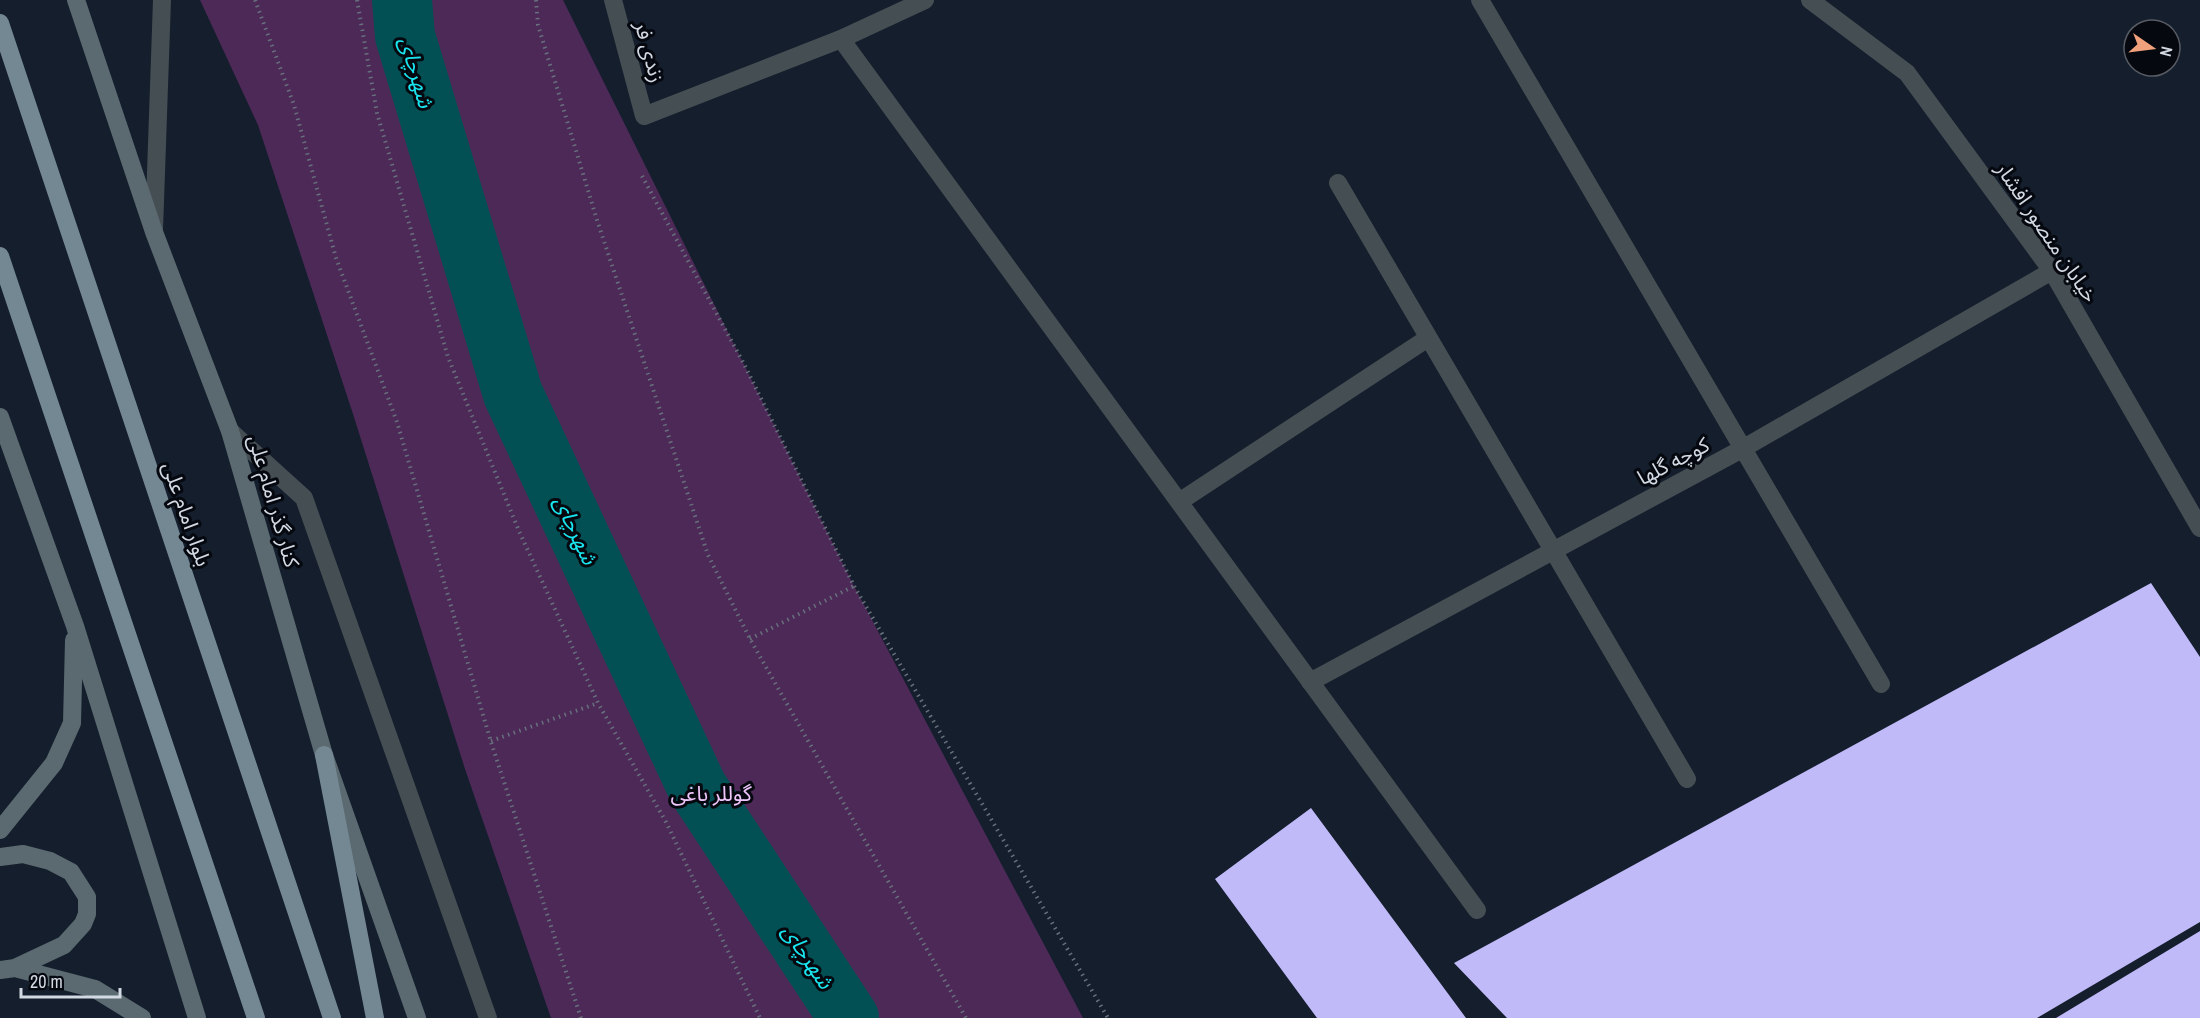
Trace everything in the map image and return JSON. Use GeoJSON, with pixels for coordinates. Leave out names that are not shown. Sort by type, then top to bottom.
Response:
{"type":"FeatureCollection","features":[{"type":"Feature","properties":{"kind":"highway","name":"بلوار امام علی"},"geometry":{"type":"LineString","coordinates":[[0,23],[332,1018]]}},
{"type":"Feature","properties":{"kind":"highway"},"geometry":{"type":"LineString","coordinates":[[0,256],[256,1018]]}},
{"type":"Feature","properties":{"kind":"highway"},"geometry":{"type":"LineString","coordinates":[[324,755],[375,1018]]}},
{"type":"Feature","properties":{"kind":"main road","name":"کنار گذر امام علی"},"geometry":{"type":"LineString","coordinates":[[76,0],[154,232],[231,430],[324,755],[417,1018]]}},
{"type":"Feature","properties":{"kind":"main road"},"geometry":{"type":"LineString","coordinates":[[0,417],[75,626],[197,1018]]}},
{"type":"Feature","properties":{"kind":"main road"},"geometry":{"type":"LineString","coordinates":[[0,830],[54,762],[72,723],[75,626]]}},
{"type":"Feature","properties":{"kind":"main road"},"geometry":{"type":"LineString","coordinates":[[0,857],[23,854],[50,861],[71,872],[87,897],[87,914],[82,924],[64,945],[8,969]]}},
{"type":"Feature","properties":{"kind":"main road"},"geometry":{"type":"LineString","coordinates":[[8,969],[95,989],[142,1018]]}},
{"type":"Feature","properties":{"kind":"street"},"geometry":{"type":"LineString","coordinates":[[154,232],[162,0]]}},
{"type":"Feature","properties":{"kind":"street","name":"زندی فر"},"geometry":{"type":"LineString","coordinates":[[613,0],[644,116],[841,39]]}},
{"type":"Feature","properties":{"kind":"street"},"geometry":{"type":"LineString","coordinates":[[925,0],[841,39],[1477,910]]}},
{"type":"Feature","properties":{"kind":"street"},"geometry":{"type":"LineString","coordinates":[[1480,0],[1881,684]]}},
{"type":"Feature","properties":{"kind":"street","name":"خیابان منصور افشار"},"geometry":{"type":"LineString","coordinates":[[1810,0],[1907,73],[2052,271],[2200,528]]}},
{"type":"Feature","properties":{"kind":"street"},"geometry":{"type":"LineString","coordinates":[[1338,183],[1687,779]]}},
{"type":"Feature","properties":{"kind":"street","name":"کوچه گلها"},"geometry":{"type":"LineString","coordinates":[[1310,682],[1742,449],[2052,271]]}},
{"type":"Feature","properties":{"kind":"street"},"geometry":{"type":"LineString","coordinates":[[1179,502],[1428,338]]}},
{"type":"Feature","properties":{"kind":"street"},"geometry":{"type":"LineString","coordinates":[[231,430],[304,498],[488,1018]]}},
{"type":"Feature","properties":{"kind":"path"},"geometry":{"type":"LineString","coordinates":[[255,0],[294,105],[336,258],[397,422],[491,741],[581,1018]]}},
{"type":"Feature","properties":{"kind":"path"},"geometry":{"type":"LineString","coordinates":[[357,0],[377,113],[448,357],[519,531],[598,703],[666,822],[760,1018]]}},
{"type":"Feature","properties":{"kind":"path"},"geometry":{"type":"LineString","coordinates":[[536,0],[538,25],[597,220],[708,555],[750,639],[966,1018]]}},
{"type":"Feature","properties":{"kind":"path"},"geometry":{"type":"LineString","coordinates":[[642,176],[744,364],[854,586],[1108,1018]]}},
{"type":"Feature","properties":{"kind":"path"},"geometry":{"type":"LineString","coordinates":[[750,639],[854,586]]}},
{"type":"Feature","properties":{"kind":"path"},"geometry":{"type":"LineString","coordinates":[[491,741],[598,703]]}},
{"type":"Feature","properties":{"kind":"green space","name":"گوللر باغی"},"geometry":{"type":"Polygon","coordinates":[[[200,0],[563,0],[854,586],[1083,1018],[551,1018],[465,769],[353,414],[258,125],[200,0]]]}},
{"type":"Feature","properties":{"kind":"building"},"geometry":{"type":"Polygon","coordinates":[[[2151,583],[2200,657],[2200,922],[2037,1018],[1507,1018],[1454,963],[2151,583]]]}},
{"type":"Feature","properties":{"kind":"building"},"geometry":{"type":"Polygon","coordinates":[[[1311,808],[1466,1018],[1317,1018],[1215,879],[1311,808]]]}},
{"type":"Feature","properties":{"kind":"building"},"geometry":{"type":"Polygon","coordinates":[[[2200,931],[2200,1018],[2056,1018],[2200,931]]]}},
{"type":"Feature","properties":{"kind":"waterway","name":"شهرچای"},"geometry":{"type":"LineString","coordinates":[[402,0],[405,36],[513,394],[697,787],[849,1018]]}}]}
